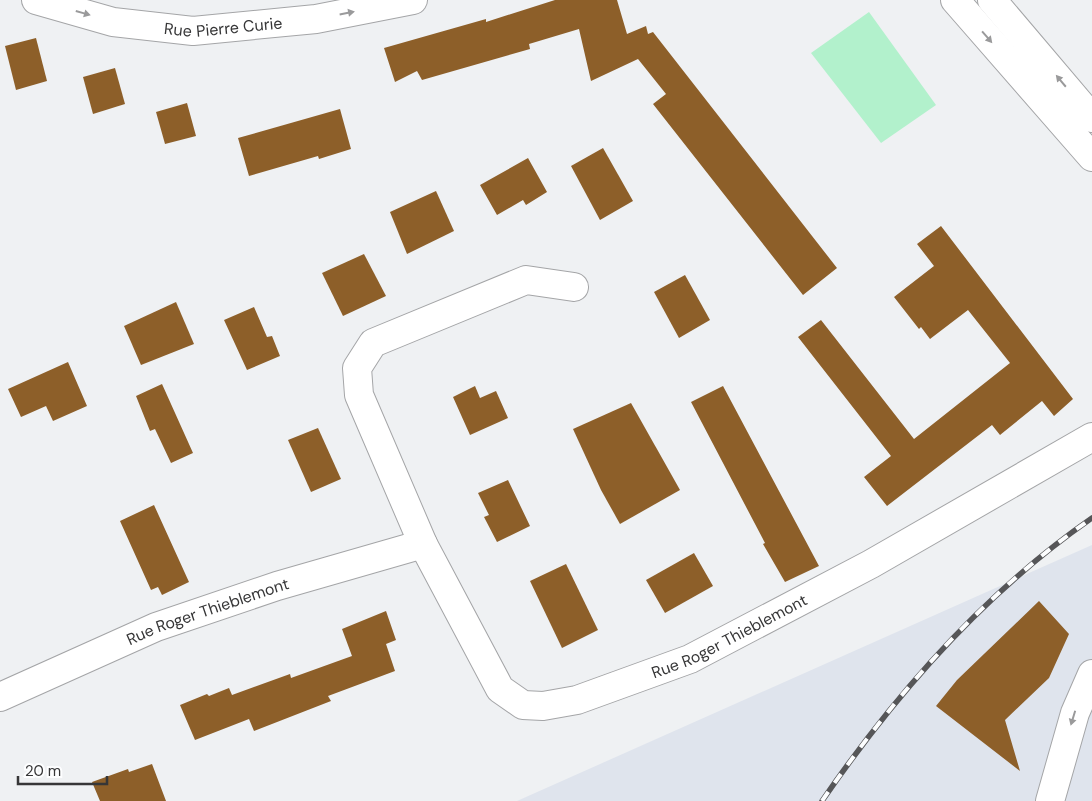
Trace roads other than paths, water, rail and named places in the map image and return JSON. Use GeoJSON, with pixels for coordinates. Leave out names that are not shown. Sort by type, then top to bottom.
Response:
{"type":"FeatureCollection","features":[{"type":"Feature","properties":{"kind":"street","name":"Rue Pierre Curie"},"geometry":{"type":"LineString","coordinates":[[36,0],[114,22],[193,31],[318,9],[413,0]]}},
{"type":"Feature","properties":{"kind":"street"},"geometry":{"type":"LineString","coordinates":[[955,0],[1092,157]]}},
{"type":"Feature","properties":{"kind":"street"},"geometry":{"type":"LineString","coordinates":[[992,0],[1092,118]]}},
{"type":"Feature","properties":{"kind":"street","name":"Rue Roger Thieblemont"},"geometry":{"type":"LineString","coordinates":[[574,287],[526,280],[373,343],[357,368],[359,395],[423,544],[500,689],[523,705],[543,706],[577,700],[690,659],[871,564],[1092,437]]}},
{"type":"Feature","properties":{"kind":"street","name":"Rue Roger Thieblemont"},"geometry":{"type":"LineString","coordinates":[[0,696],[156,627],[277,586],[423,544]]}},
{"type":"Feature","properties":{"kind":"street"},"geometry":{"type":"LineString","coordinates":[[1050,801],[1074,713],[1092,674]]}},
{"type":"Feature","properties":{"kind":"railway"},"geometry":{"type":"LineString","coordinates":[[822,801],[880,722],[944,647],[1015,579],[1052,547],[1092,518]]}}]}
